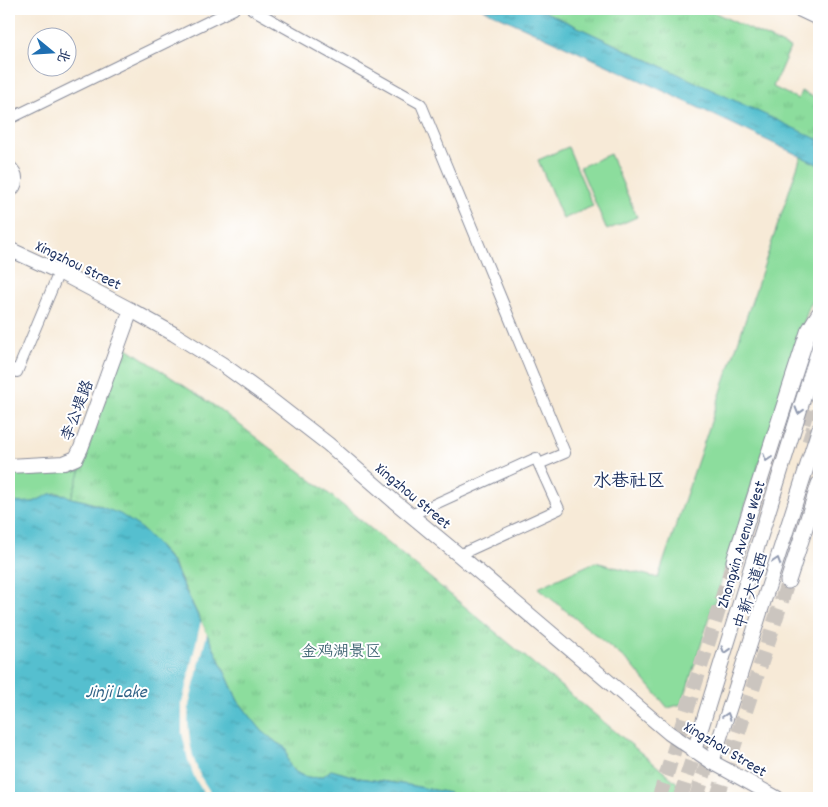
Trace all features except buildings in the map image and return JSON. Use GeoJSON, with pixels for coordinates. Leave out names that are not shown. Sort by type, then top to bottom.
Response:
{"type":"FeatureCollection","features":[{"type":"Feature","properties":{"kind":"main road"},"geometry":{"type":"LineString","coordinates":[[800,9],[819,18]]}},
{"type":"Feature","properties":{"kind":"main road"},"geometry":{"type":"LineString","coordinates":[[734,561],[808,332],[819,314]]}},
{"type":"Feature","properties":{"kind":"main road"},"geometry":{"type":"LineString","coordinates":[[788,581],[819,484]]}},
{"type":"Feature","properties":{"kind":"street"},"geometry":{"type":"LineString","coordinates":[[9,120],[234,9]]}},
{"type":"Feature","properties":{"kind":"street"},"geometry":{"type":"LineString","coordinates":[[252,9],[421,104],[565,453],[538,464]]}},
{"type":"Feature","properties":{"kind":"street"},"geometry":{"type":"LineString","coordinates":[[9,165],[14,169],[18,179],[14,190],[9,194]]}},
{"type":"Feature","properties":{"kind":"street","name":"Xingzhou Street"},"geometry":{"type":"LineString","coordinates":[[9,249],[59,272],[132,310],[222,364],[328,444],[669,734],[712,762],[776,798]]}},
{"type":"Feature","properties":{"kind":"street"},"geometry":{"type":"LineString","coordinates":[[9,367],[17,372],[59,272]]}},
{"type":"Feature","properties":{"kind":"street","name":"李公堤路"},"geometry":{"type":"LineString","coordinates":[[9,466],[64,463],[76,458],[132,310]]}},
{"type":"Feature","properties":{"kind":"street","name":"Zhongxin Avenue West"},"geometry":{"type":"LineString","coordinates":[[694,750],[819,348]]}},
{"type":"Feature","properties":{"kind":"street","name":"中新大道西"},"geometry":{"type":"LineString","coordinates":[[712,762],[819,429]]}},
{"type":"Feature","properties":{"kind":"street"},"geometry":{"type":"LineString","coordinates":[[411,515],[536,458],[559,509],[459,555]]}},
{"type":"Feature","properties":{"kind":"green space"},"geometry":{"type":"Polygon","coordinates":[[[539,9],[707,9],[790,48],[773,87],[798,99],[801,91],[819,100],[819,165],[663,67],[539,9]]]}},
{"type":"Feature","properties":{"kind":"green space"},"geometry":{"type":"Polygon","coordinates":[[[568,147],[593,206],[563,219],[538,160],[568,147]]]}},
{"type":"Feature","properties":{"kind":"green space"},"geometry":{"type":"Polygon","coordinates":[[[610,154],[637,217],[607,230],[580,167],[610,154]]]}},
{"type":"Feature","properties":{"kind":"green space"},"geometry":{"type":"Polygon","coordinates":[[[801,156],[819,165],[819,292],[809,307],[682,704],[668,708],[630,663],[538,588],[595,562],[658,578],[801,156]]]}},
{"type":"Feature","properties":{"kind":"green space","name":"金鸡湖景区"},"geometry":{"type":"Polygon","coordinates":[[[124,346],[219,409],[323,489],[693,796],[706,798],[468,798],[461,796],[460,798],[449,798],[450,793],[359,778],[331,770],[320,777],[305,776],[295,772],[289,764],[286,748],[262,731],[238,701],[173,563],[138,526],[98,505],[71,498],[124,346]]]}},
{"type":"Feature","properties":{"kind":"green space"},"geometry":{"type":"Polygon","coordinates":[[[42,469],[81,471],[71,498],[55,493],[33,502],[9,503],[9,472],[42,469]]]}},
{"type":"Feature","properties":{"kind":"water"},"geometry":{"type":"Polygon","coordinates":[[[483,9],[539,9],[819,140],[819,165],[655,87],[483,9]]]}},
{"type":"Feature","properties":{"kind":"water","name":"Jinji Lake"},"geometry":{"type":"Polygon","coordinates":[[[50,494],[66,495],[120,514],[138,526],[155,542],[172,563],[238,701],[262,731],[286,748],[289,764],[295,772],[315,778],[325,775],[331,770],[359,778],[450,793],[449,798],[9,798],[9,503],[34,502],[50,494]]]}},
{"type":"Feature","properties":{"kind":"pier"},"geometry":{"type":"Polygon","coordinates":[[[201,621],[207,634],[189,705],[188,722],[193,757],[200,776],[214,798],[207,798],[195,779],[188,760],[182,733],[182,704],[201,621]]]}},
{"type":"Feature","properties":{"kind":"tunnel"},"geometry":{"type":"LineString","coordinates":[[803,423],[819,372]]}},
{"type":"Feature","properties":{"kind":"tunnel"},"geometry":{"type":"LineString","coordinates":[[809,442],[819,411]]}},
{"type":"Feature","properties":{"kind":"tunnel"},"geometry":{"type":"LineString","coordinates":[[659,798],[734,561]]}},
{"type":"Feature","properties":{"kind":"tunnel"},"geometry":{"type":"LineString","coordinates":[[717,798],[788,581]]}},
{"type":"Feature","properties":{"kind":"tunnel"},"geometry":{"type":"LineString","coordinates":[[680,798],[699,739]]}},
{"type":"Feature","properties":{"kind":"tunnel"},"geometry":{"type":"LineString","coordinates":[[696,798],[713,747]]}},
{"type":"Feature","properties":{"kind":"district","name":"水巷社区"},"geometry":{"type":"Point","coordinates":[629,480]}}]}
